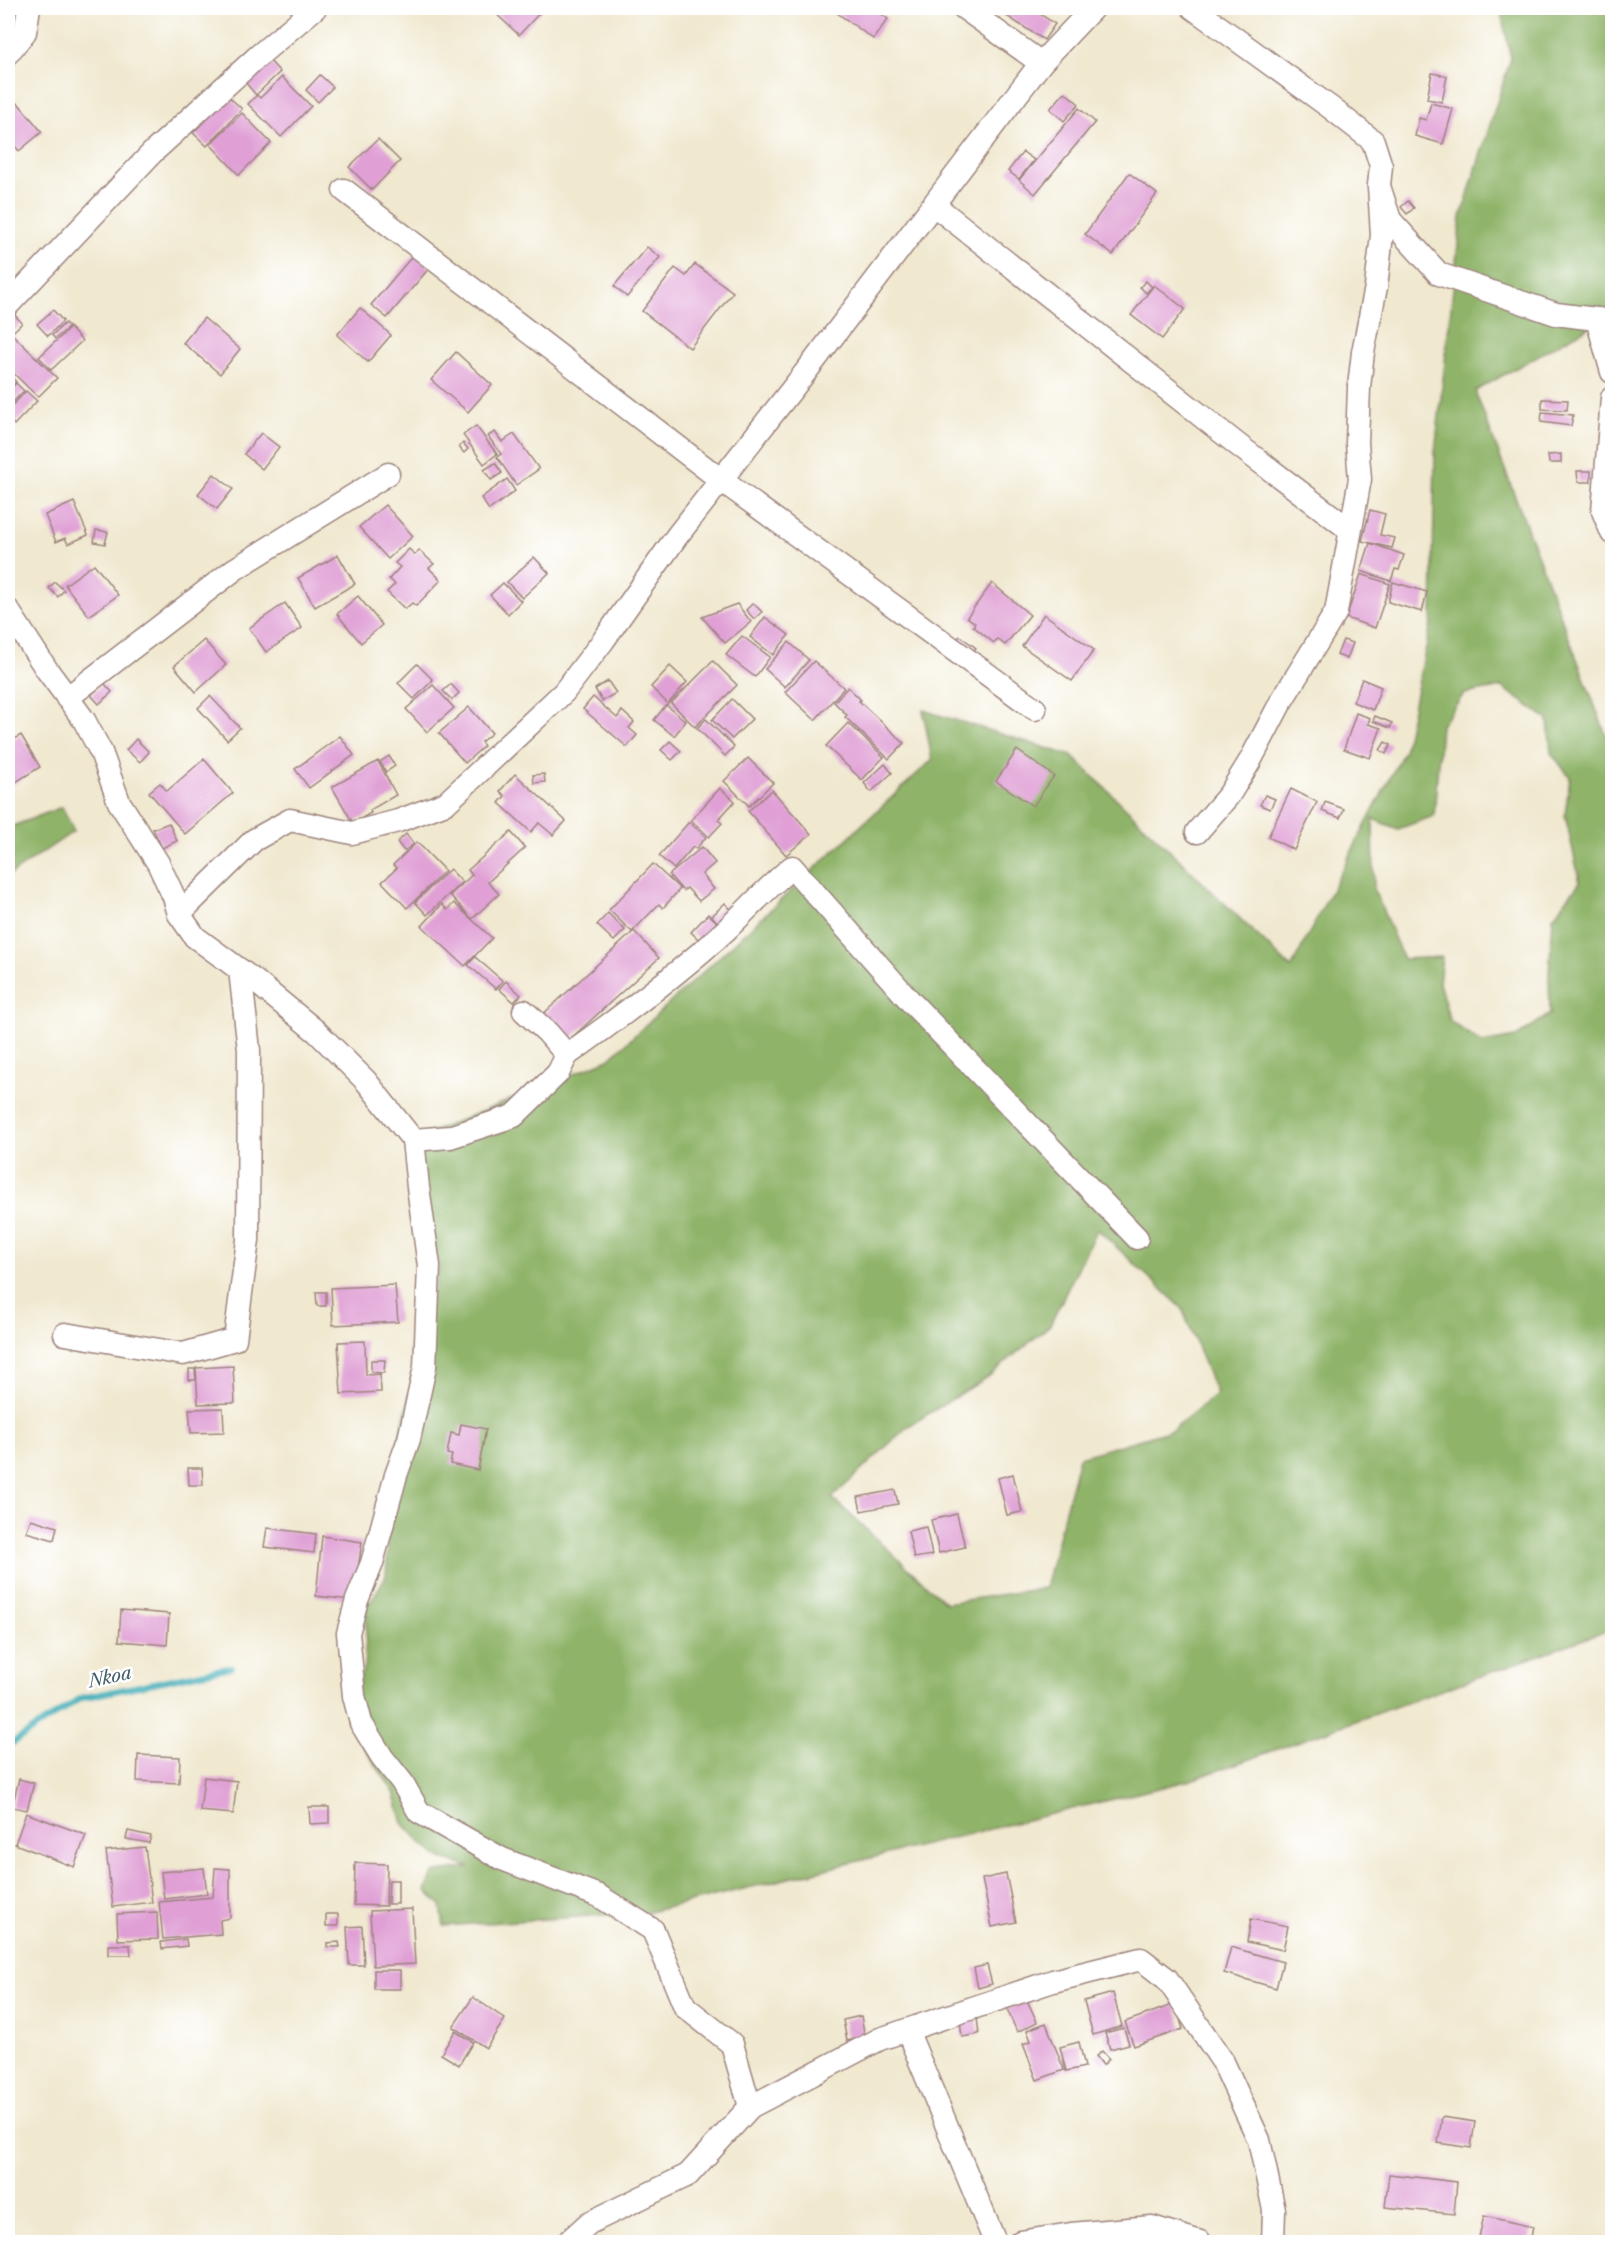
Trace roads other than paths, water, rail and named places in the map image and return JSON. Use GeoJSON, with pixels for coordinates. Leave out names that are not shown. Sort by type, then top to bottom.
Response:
{"type":"FeatureCollection","features":[{"type":"Feature","properties":{"kind":"street"},"geometry":{"type":"LineString","coordinates":[[8,52],[25,32],[29,8]]}},
{"type":"Feature","properties":{"kind":"street"},"geometry":{"type":"LineString","coordinates":[[8,304],[152,153],[257,57],[315,8]]}},
{"type":"Feature","properties":{"kind":"street"},"geometry":{"type":"LineString","coordinates":[[964,8],[1041,63]]}},
{"type":"Feature","properties":{"kind":"street"},"geometry":{"type":"LineString","coordinates":[[179,914],[254,840],[290,820],[352,833],[446,803],[564,693],[677,536],[934,205],[1041,63],[1093,8]]}},
{"type":"Feature","properties":{"kind":"street"},"geometry":{"type":"LineString","coordinates":[[1193,8],[1373,141],[1381,166],[1379,186],[1382,235],[1376,287],[1363,352],[1357,443],[1360,479],[1336,612],[1282,700],[1250,761],[1228,795],[1197,832]]}},
{"type":"Feature","properties":{"kind":"street"},"geometry":{"type":"LineString","coordinates":[[1379,186],[1390,220],[1440,274],[1556,314],[1605,320],[1612,372]]}},
{"type":"Feature","properties":{"kind":"street"},"geometry":{"type":"LineString","coordinates":[[344,190],[721,480],[1035,709]]}},
{"type":"Feature","properties":{"kind":"street"},"geometry":{"type":"LineString","coordinates":[[934,205],[1238,445],[1350,530]]}},
{"type":"Feature","properties":{"kind":"street"},"geometry":{"type":"LineString","coordinates":[[1612,398],[1603,511],[1612,533]]}},
{"type":"Feature","properties":{"kind":"street"},"geometry":{"type":"LineString","coordinates":[[67,698],[235,569],[387,474]]}},
{"type":"Feature","properties":{"kind":"street"},"geometry":{"type":"LineString","coordinates":[[8,610],[84,720],[100,752],[119,802],[158,863],[174,897],[179,914],[195,937],[317,1032],[366,1080],[413,1140],[417,1187],[429,1266],[425,1366],[409,1438],[396,1475],[372,1563],[357,1600],[348,1633],[354,1696],[360,1723],[402,1782],[419,1812],[502,1859],[598,1896],[653,1930],[685,2007],[732,2044],[750,2107]]}},
{"type":"Feature","properties":{"kind":"street"},"geometry":{"type":"LineString","coordinates":[[413,1140],[450,1137],[514,1116],[558,1073],[567,1055],[631,1009],[694,957],[792,867],[911,1002],[1137,1239]]}},
{"type":"Feature","properties":{"kind":"street"},"geometry":{"type":"LineString","coordinates":[[65,1334],[183,1354],[235,1339],[248,1240],[249,1050],[240,970]]}},
{"type":"Feature","properties":{"kind":"street"},"geometry":{"type":"LineString","coordinates":[[525,1011],[548,1032],[567,1055]]}},
{"type":"Feature","properties":{"kind":"street"},"geometry":{"type":"LineString","coordinates":[[568,2242],[589,2223],[688,2175],[750,2107],[880,2039],[1053,1981],[1141,1959],[1167,1979],[1223,2062],[1259,2140],[1274,2210],[1273,2242]]}},
{"type":"Feature","properties":{"kind":"street"},"geometry":{"type":"LineString","coordinates":[[907,2030],[994,2242]]}},
{"type":"Feature","properties":{"kind":"street"},"geometry":{"type":"LineString","coordinates":[[1020,2242],[1071,2234],[1152,2227],[1200,2242]]}},
{"type":"Feature","properties":{"kind":"waterway","name":"Nkoa"},"geometry":{"type":"LineString","coordinates":[[8,1746],[81,1698],[231,1667]]}}]}
